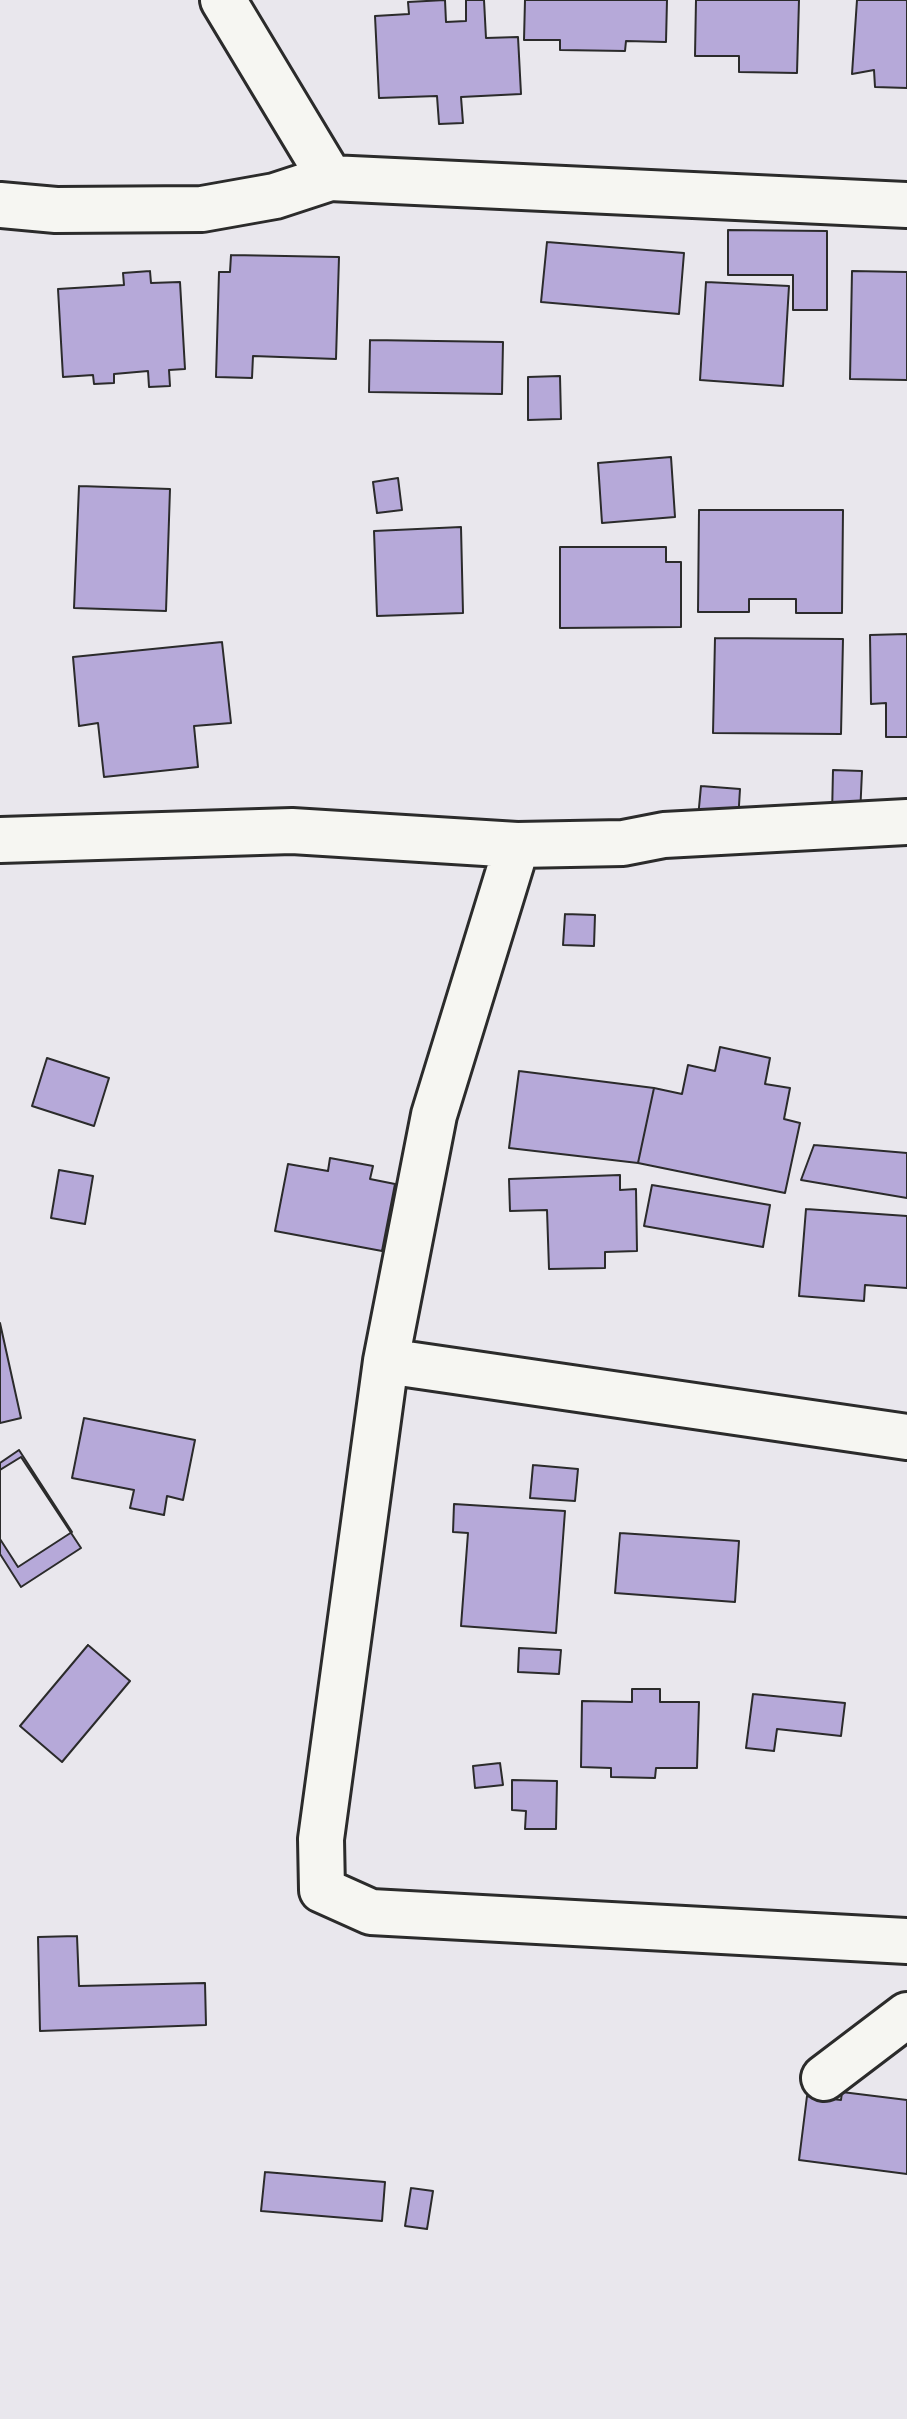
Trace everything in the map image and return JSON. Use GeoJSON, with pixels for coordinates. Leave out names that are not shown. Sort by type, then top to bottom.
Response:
{"type":"FeatureCollection","features":[{"type":"Feature","properties":{"kind":"street"},"geometry":{"type":"LineString","coordinates":[[223,0],[330,178]]}},
{"type":"Feature","properties":{"kind":"street"},"geometry":{"type":"LineString","coordinates":[[0,205],[56,210],[202,209],[275,196],[330,178],[907,205]]}},
{"type":"Feature","properties":{"kind":"street"},"geometry":{"type":"LineString","coordinates":[[0,840],[292,831],[517,845],[623,843],[664,835],[907,822]]}},
{"type":"Feature","properties":{"kind":"street"},"geometry":{"type":"LineString","coordinates":[[517,845],[434,1115],[386,1361],[321,1839],[322,1890],[371,1912],[907,1941]]}},
{"type":"Feature","properties":{"kind":"street"},"geometry":{"type":"LineString","coordinates":[[386,1361],[907,1437]]}},
{"type":"Feature","properties":{"kind":"street"},"geometry":{"type":"LineString","coordinates":[[824,2078],[907,2015]]}},
{"type":"Feature","properties":{"kind":"building"},"geometry":{"type":"Polygon","coordinates":[[[445,0],[446,22],[466,21],[466,0],[484,0],[486,38],[518,37],[521,94],[461,97],[463,123],[439,124],[437,96],[379,98],[375,16],[409,14],[408,2],[445,0]]]}},
{"type":"Feature","properties":{"kind":"building"},"geometry":{"type":"Polygon","coordinates":[[[525,0],[667,0],[666,42],[626,41],[625,51],[560,50],[560,40],[524,40],[525,0]]]}},
{"type":"Feature","properties":{"kind":"building"},"geometry":{"type":"Polygon","coordinates":[[[696,0],[799,0],[797,73],[739,72],[739,56],[695,56],[696,0]]]}},
{"type":"Feature","properties":{"kind":"building"},"geometry":{"type":"Polygon","coordinates":[[[857,0],[907,0],[907,88],[875,87],[874,70],[852,74],[857,0]]]}},
{"type":"Feature","properties":{"kind":"building"},"geometry":{"type":"Polygon","coordinates":[[[728,230],[827,231],[827,310],[793,310],[793,275],[728,275],[728,230]]]}},
{"type":"Feature","properties":{"kind":"building"},"geometry":{"type":"Polygon","coordinates":[[[547,242],[684,253],[679,314],[541,302],[547,242]]]}},
{"type":"Feature","properties":{"kind":"building"},"geometry":{"type":"Polygon","coordinates":[[[231,255],[339,257],[336,359],[253,356],[252,378],[216,377],[219,272],[230,272],[231,255]]]}},
{"type":"Feature","properties":{"kind":"building"},"geometry":{"type":"Polygon","coordinates":[[[150,271],[151,283],[180,282],[185,369],[169,370],[170,386],[149,387],[148,371],[114,374],[114,383],[94,384],[93,375],[63,377],[58,289],[124,285],[123,273],[150,271]]]}},
{"type":"Feature","properties":{"kind":"building"},"geometry":{"type":"Polygon","coordinates":[[[852,271],[907,272],[907,380],[850,379],[852,271]]]}},
{"type":"Feature","properties":{"kind":"building"},"geometry":{"type":"Polygon","coordinates":[[[706,282],[789,286],[783,386],[700,380],[706,282]]]}},
{"type":"Feature","properties":{"kind":"building"},"geometry":{"type":"Polygon","coordinates":[[[370,340],[503,342],[502,394],[369,392],[370,340]]]}},
{"type":"Feature","properties":{"kind":"building"},"geometry":{"type":"Polygon","coordinates":[[[560,376],[561,419],[528,420],[528,377],[560,376]]]}},
{"type":"Feature","properties":{"kind":"building"},"geometry":{"type":"Polygon","coordinates":[[[671,457],[675,517],[602,523],[598,463],[671,457]]]}},
{"type":"Feature","properties":{"kind":"building"},"geometry":{"type":"Polygon","coordinates":[[[398,478],[402,510],[377,513],[373,482],[398,478]]]}},
{"type":"Feature","properties":{"kind":"building"},"geometry":{"type":"Polygon","coordinates":[[[79,486],[170,489],[166,611],[74,608],[79,486]]]}},
{"type":"Feature","properties":{"kind":"building"},"geometry":{"type":"Polygon","coordinates":[[[699,510],[843,510],[842,613],[796,613],[796,599],[749,599],[749,612],[698,612],[699,510]]]}},
{"type":"Feature","properties":{"kind":"building"},"geometry":{"type":"Polygon","coordinates":[[[461,527],[463,613],[377,616],[374,531],[461,527]]]}},
{"type":"Feature","properties":{"kind":"building"},"geometry":{"type":"Polygon","coordinates":[[[560,547],[666,547],[666,562],[681,562],[681,627],[560,628],[560,547]]]}},
{"type":"Feature","properties":{"kind":"building"},"geometry":{"type":"Polygon","coordinates":[[[907,634],[907,737],[886,737],[886,703],[871,704],[870,635],[907,634]]]}},
{"type":"Feature","properties":{"kind":"building"},"geometry":{"type":"Polygon","coordinates":[[[715,638],[843,639],[841,734],[713,733],[715,638]]]}},
{"type":"Feature","properties":{"kind":"building"},"geometry":{"type":"Polygon","coordinates":[[[222,642],[231,723],[194,726],[198,767],[104,777],[98,723],[79,726],[73,657],[222,642]]]}},
{"type":"Feature","properties":{"kind":"building"},"geometry":{"type":"Polygon","coordinates":[[[833,770],[862,771],[860,816],[832,816],[833,770]]]}},
{"type":"Feature","properties":{"kind":"building"},"geometry":{"type":"Polygon","coordinates":[[[701,786],[740,789],[738,822],[698,818],[701,786]]]}},
{"type":"Feature","properties":{"kind":"building"},"geometry":{"type":"Polygon","coordinates":[[[565,914],[595,915],[594,946],[563,945],[565,914]]]}},
{"type":"Feature","properties":{"kind":"building"},"geometry":{"type":"Polygon","coordinates":[[[720,1047],[770,1058],[765,1084],[790,1088],[784,1119],[800,1123],[785,1193],[638,1163],[654,1088],[682,1094],[688,1065],[715,1071],[720,1047]]]}},
{"type":"Feature","properties":{"kind":"building"},"geometry":{"type":"Polygon","coordinates":[[[47,1058],[109,1078],[94,1126],[32,1106],[47,1058]]]}},
{"type":"Feature","properties":{"kind":"building"},"geometry":{"type":"Polygon","coordinates":[[[519,1071],[654,1088],[638,1163],[509,1148],[519,1071]]]}},
{"type":"Feature","properties":{"kind":"building"},"geometry":{"type":"Polygon","coordinates":[[[814,1145],[907,1153],[907,1198],[801,1180],[814,1145]]]}},
{"type":"Feature","properties":{"kind":"building"},"geometry":{"type":"Polygon","coordinates":[[[330,1158],[373,1166],[370,1179],[395,1184],[382,1251],[275,1231],[288,1164],[328,1171],[330,1158]]]}},
{"type":"Feature","properties":{"kind":"building"},"geometry":{"type":"Polygon","coordinates":[[[59,1170],[93,1176],[85,1224],[51,1218],[59,1170]]]}},
{"type":"Feature","properties":{"kind":"building"},"geometry":{"type":"Polygon","coordinates":[[[620,1175],[620,1190],[636,1189],[637,1251],[605,1252],[605,1268],[549,1269],[547,1210],[510,1211],[509,1179],[620,1175]]]}},
{"type":"Feature","properties":{"kind":"building"},"geometry":{"type":"Polygon","coordinates":[[[652,1185],[770,1205],[763,1247],[644,1226],[652,1185]]]}},
{"type":"Feature","properties":{"kind":"building"},"geometry":{"type":"Polygon","coordinates":[[[806,1209],[907,1216],[907,1288],[865,1285],[864,1301],[799,1296],[806,1209]]]}},
{"type":"Feature","properties":{"kind":"building"},"geometry":{"type":"Polygon","coordinates":[[[0,1323],[21,1418],[0,1423],[0,1323]]]}},
{"type":"Feature","properties":{"kind":"building"},"geometry":{"type":"Polygon","coordinates":[[[84,1418],[195,1440],[183,1500],[167,1496],[164,1515],[130,1508],[134,1490],[72,1478],[84,1418]]]}},
{"type":"Feature","properties":{"kind":"building"},"geometry":{"type":"Polygon","coordinates":[[[19,1450],[72,1532],[18,1567],[0,1539],[0,1463],[19,1450]]]}},
{"type":"Feature","properties":{"kind":"building"},"geometry":{"type":"Polygon","coordinates":[[[21,1457],[81,1548],[21,1587],[0,1554],[0,1470],[21,1457]]]}},
{"type":"Feature","properties":{"kind":"building"},"geometry":{"type":"Polygon","coordinates":[[[533,1465],[578,1469],[575,1501],[530,1498],[533,1465]]]}},
{"type":"Feature","properties":{"kind":"building"},"geometry":{"type":"Polygon","coordinates":[[[454,1504],[565,1511],[556,1633],[461,1626],[468,1533],[453,1532],[454,1504]]]}},
{"type":"Feature","properties":{"kind":"building"},"geometry":{"type":"Polygon","coordinates":[[[620,1533],[739,1541],[735,1602],[615,1593],[620,1533]]]}},
{"type":"Feature","properties":{"kind":"building"},"geometry":{"type":"Polygon","coordinates":[[[88,1645],[130,1681],[62,1762],[20,1726],[88,1645]]]}},
{"type":"Feature","properties":{"kind":"building"},"geometry":{"type":"Polygon","coordinates":[[[519,1648],[561,1650],[559,1674],[518,1672],[519,1648]]]}},
{"type":"Feature","properties":{"kind":"building"},"geometry":{"type":"Polygon","coordinates":[[[632,1689],[660,1689],[660,1702],[699,1702],[697,1768],[656,1768],[655,1778],[611,1777],[611,1768],[581,1767],[582,1701],[632,1702],[632,1689]]]}},
{"type":"Feature","properties":{"kind":"building"},"geometry":{"type":"Polygon","coordinates":[[[753,1694],[845,1703],[841,1736],[777,1729],[774,1751],[746,1748],[753,1694]]]}},
{"type":"Feature","properties":{"kind":"building"},"geometry":{"type":"Polygon","coordinates":[[[500,1763],[503,1785],[475,1788],[473,1766],[500,1763]]]}},
{"type":"Feature","properties":{"kind":"building"},"geometry":{"type":"Polygon","coordinates":[[[512,1780],[557,1781],[556,1829],[525,1829],[526,1811],[512,1810],[512,1780]]]}},
{"type":"Feature","properties":{"kind":"building"},"geometry":{"type":"Polygon","coordinates":[[[77,1936],[79,1986],[205,1983],[206,2025],[40,2031],[38,1937],[77,1936]]]}},
{"type":"Feature","properties":{"kind":"building"},"geometry":{"type":"Polygon","coordinates":[[[842,2092],[907,2100],[907,2174],[799,2160],[807,2096],[841,2100],[842,2092]]]}},
{"type":"Feature","properties":{"kind":"building"},"geometry":{"type":"Polygon","coordinates":[[[265,2172],[385,2182],[382,2221],[261,2211],[265,2172]]]}},
{"type":"Feature","properties":{"kind":"building"},"geometry":{"type":"Polygon","coordinates":[[[411,2188],[433,2191],[427,2229],[405,2226],[411,2188]]]}}]}
